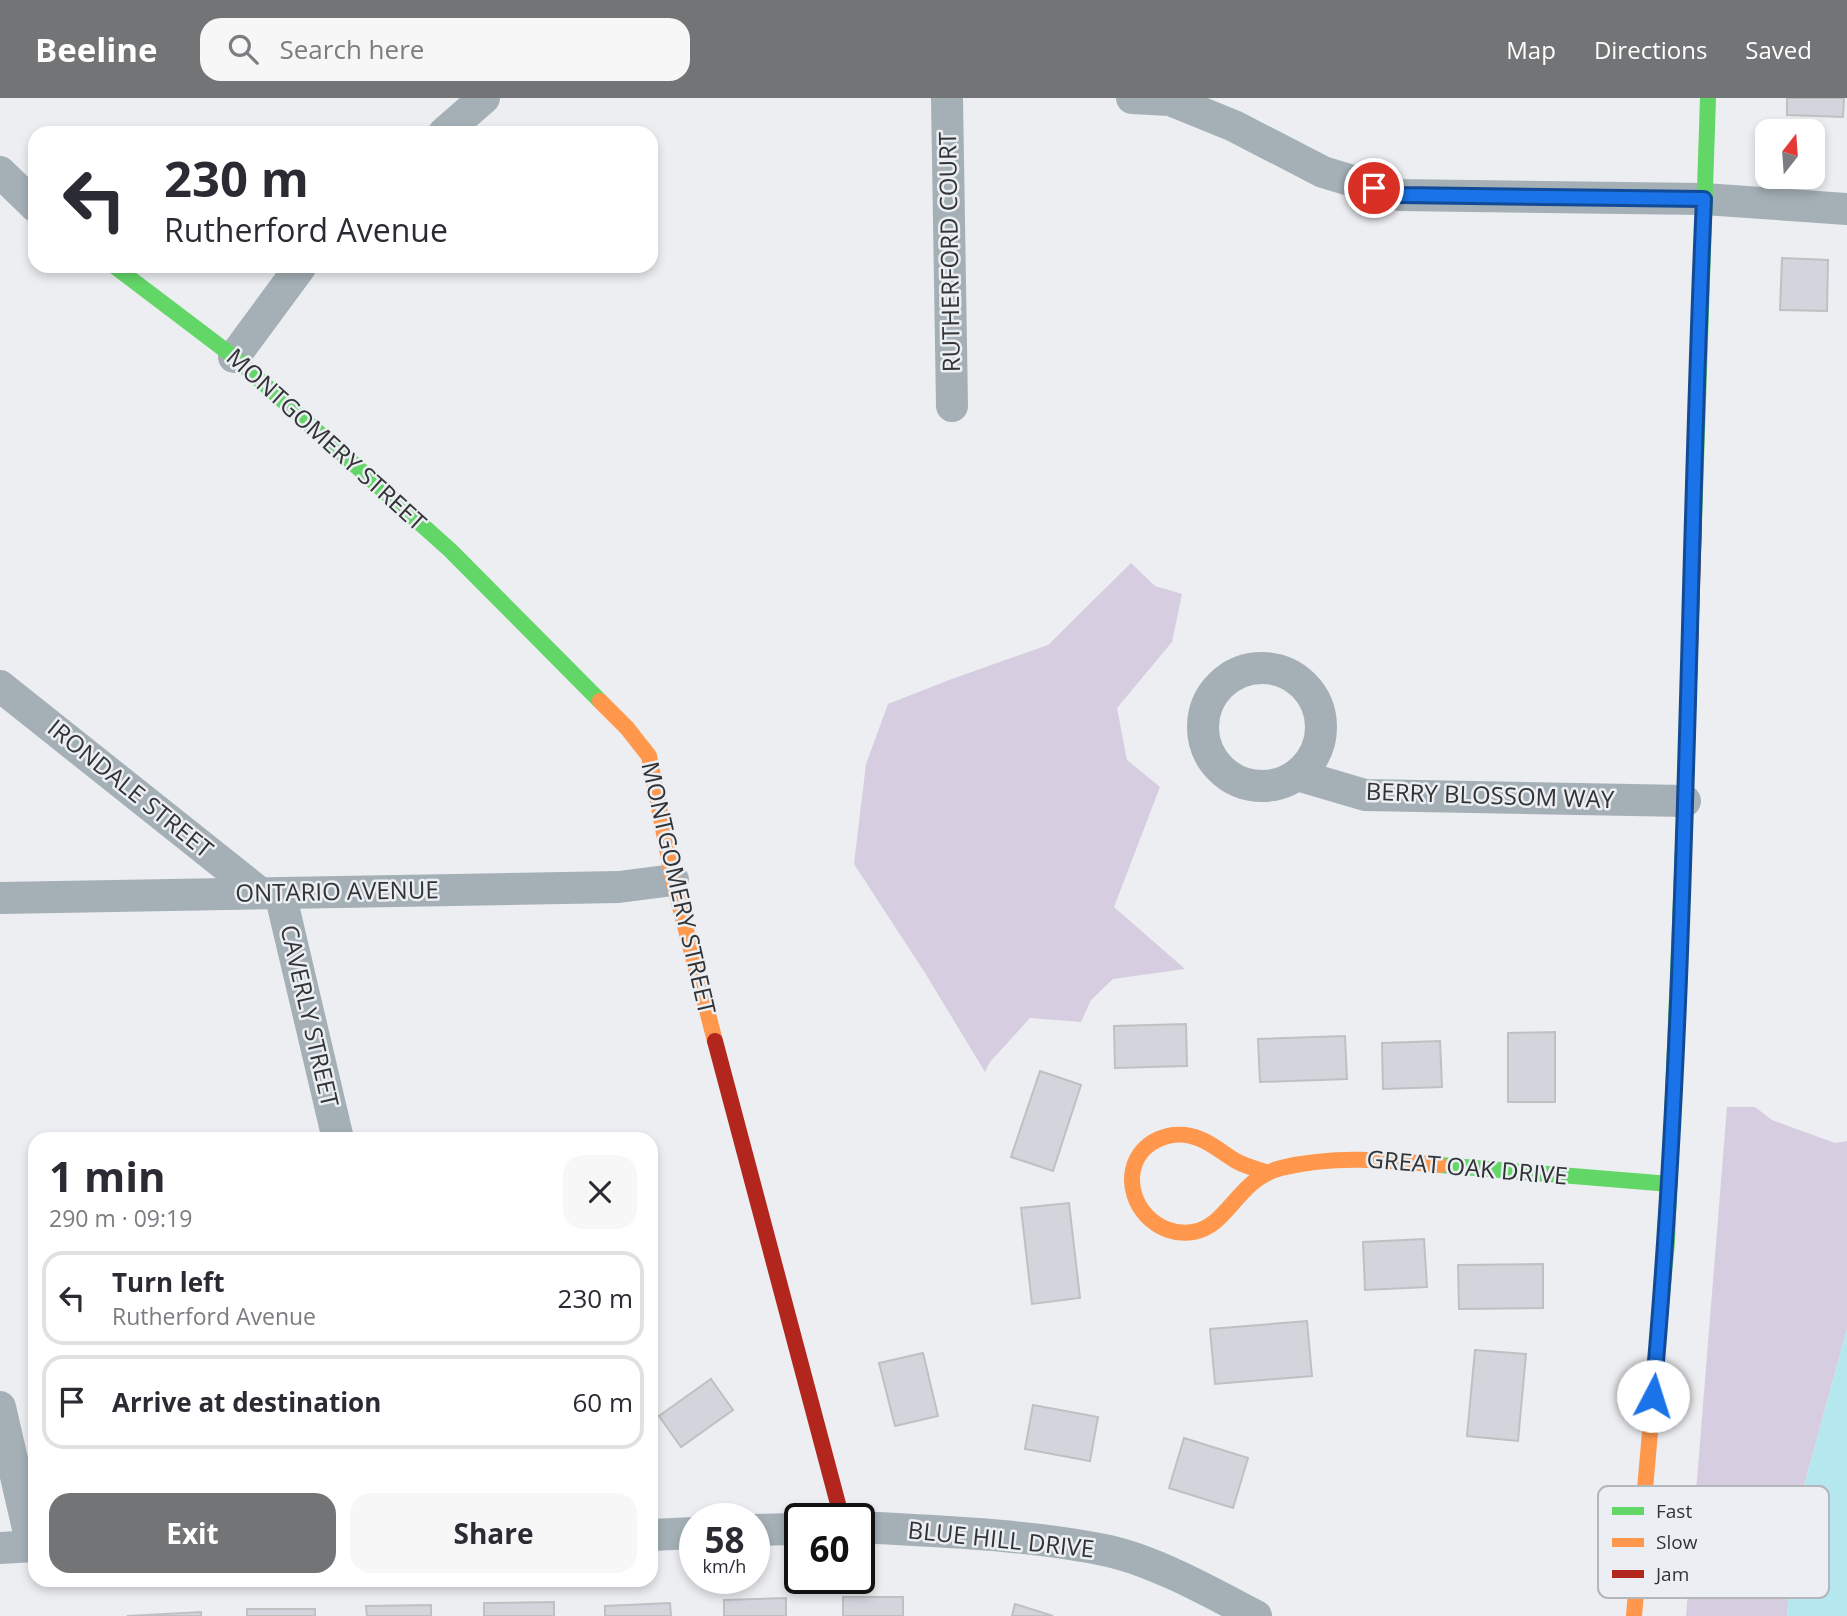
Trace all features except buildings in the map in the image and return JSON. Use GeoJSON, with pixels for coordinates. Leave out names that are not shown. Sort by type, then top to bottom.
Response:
{"type":"FeatureCollection","features":[{"type":"Feature","properties":{"kind":"street"},"geometry":{"type":"LineString","coordinates":[[452,126],[484,98]]}},
{"type":"Feature","properties":{"kind":"street","name":"RUTHERFORD COURT"},"geometry":{"type":"LineString","coordinates":[[947,98],[952,406]]}},
{"type":"Feature","properties":{"kind":"street"},"geometry":{"type":"LineString","coordinates":[[1132,98],[1170,100],[1234,126],[1323,172],[1399,195],[1704,199],[1847,209]]}},
{"type":"Feature","properties":{"kind":"street"},"geometry":{"type":"LineString","coordinates":[[1645,1486],[1670,1184],[1708,98]]}},
{"type":"Feature","properties":{"kind":"street"},"geometry":{"type":"LineString","coordinates":[[0,172],[28,199]]}},
{"type":"Feature","properties":{"kind":"street","name":"MONTGOMERY STREET"},"geometry":{"type":"LineString","coordinates":[[123,273],[234,357],[450,550],[627,728],[649,755],[673,880],[838,1503]]}},
{"type":"Feature","properties":{"kind":"street"},"geometry":{"type":"LineString","coordinates":[[234,357],[296,273]]}},
{"type":"Feature","properties":{"kind":"street","name":"IRONDALE STREET"},"geometry":{"type":"LineString","coordinates":[[0,686],[270,893]]}},
{"type":"Feature","properties":{"kind":"street","name":"BERRY BLOSSOM WAY"},"geometry":{"type":"LineString","coordinates":[[1297,775],[1365,795],[1685,801]]}},
{"type":"Feature","properties":{"kind":"street","name":"ONTARIO AVENUE"},"geometry":{"type":"LineString","coordinates":[[0,898],[620,887],[673,880]]}},
{"type":"Feature","properties":{"kind":"street","name":"CAVERLY STREET"},"geometry":{"type":"LineString","coordinates":[[270,893],[336,1132]]}},
{"type":"Feature","properties":{"kind":"street","name":"GREAT OAK DRIVE"},"geometry":{"type":"LineString","coordinates":[[1266,1172],[1239,1163],[1202,1139],[1184,1134],[1163,1136],[1148,1144],[1135,1160],[1129,1183],[1147,1218],[1168,1230],[1193,1232],[1220,1219],[1241,1192],[1266,1172],[1363,1158],[1670,1184]]}},
{"type":"Feature","properties":{"kind":"street"},"geometry":{"type":"LineString","coordinates":[[0,1408],[28,1522]]}},
{"type":"Feature","properties":{"kind":"street","name":"BLUE HILL DRIVE"},"geometry":{"type":"LineString","coordinates":[[875,1528],[1003,1535],[1111,1552],[1192,1582],[1256,1616]]}},
{"type":"Feature","properties":{"kind":"street"},"geometry":{"type":"LineString","coordinates":[[658,1535],[679,1534]]}},
{"type":"Feature","properties":{"kind":"street"},"geometry":{"type":"LineString","coordinates":[[0,1548],[28,1546]]}},
{"type":"Feature","properties":{"kind":"street"},"geometry":{"type":"LineString","coordinates":[[1634,1616],[1636,1598]]}},
{"type":"Feature","properties":{"kind":"shaded area"},"geometry":{"type":"Polygon","coordinates":[[[1131,563],[1155,586],[1182,594],[1172,642],[1117,708],[1127,760],[1160,787],[1114,907],[1185,969],[1113,979],[1091,1000],[1081,1022],[1030,1018],[990,1062],[985,1072],[854,864],[866,764],[888,704],[1048,645],[1131,563]]]}},
{"type":"Feature","properties":{"kind":"shaded area"},"geometry":{"type":"Polygon","coordinates":[[[1727,1107],[1755,1107],[1772,1120],[1835,1143],[1847,1141],[1847,1329],[1804,1486],[1696,1486],[1727,1107]]]}},
{"type":"Feature","properties":{"kind":"shaded area"},"geometry":{"type":"Polygon","coordinates":[[[1687,1598],[1789,1598],[1787,1616],[1686,1616],[1687,1598]]]}},
{"type":"Feature","properties":{"kind":"water"},"geometry":{"type":"Polygon","coordinates":[[[1847,1329],[1847,1616],[1787,1616],[1789,1598],[1829,1598],[1829,1486],[1804,1486],[1847,1329]]]}},
{"type":"Feature","properties":{"kind":"traffic: fast"},"geometry":{"type":"LineString","coordinates":[[1694,523],[1708,98]]}},
{"type":"Feature","properties":{"kind":"traffic: fast"},"geometry":{"type":"LineString","coordinates":[[123,273],[234,357],[450,550],[600,701]]}},
{"type":"Feature","properties":{"kind":"traffic: fast"},"geometry":{"type":"LineString","coordinates":[[1660,1317],[1667,1242],[1686,775]]}},
{"type":"Feature","properties":{"kind":"traffic: fast"},"geometry":{"type":"LineString","coordinates":[[1440,1165],[1670,1184]]}},
{"type":"Feature","properties":{"kind":"traffic: slow"},"geometry":{"type":"LineString","coordinates":[[600,701],[627,728],[649,756],[673,880],[715,1041]]}},
{"type":"Feature","properties":{"kind":"traffic: slow"},"geometry":{"type":"LineString","coordinates":[[1266,1172],[1239,1163],[1200,1139],[1179,1135],[1159,1139],[1142,1151],[1136,1160],[1132,1183],[1139,1206],[1156,1224],[1167,1230],[1193,1232],[1216,1221],[1254,1182],[1281,1168],[1340,1160],[1440,1165]]}},
{"type":"Feature","properties":{"kind":"traffic: slow"},"geometry":{"type":"LineString","coordinates":[[1645,1486],[1660,1317]]}},
{"type":"Feature","properties":{"kind":"traffic: slow"},"geometry":{"type":"LineString","coordinates":[[1634,1616],[1636,1598]]}},
{"type":"Feature","properties":{"kind":"traffic: jam"},"geometry":{"type":"LineString","coordinates":[[1686,775],[1694,523]]}},
{"type":"Feature","properties":{"kind":"traffic: jam"},"geometry":{"type":"LineString","coordinates":[[715,1041],[838,1503]]}},
{"type":"Feature","properties":{"kind":"route"},"geometry":{"type":"LineString","coordinates":[[1374,188],[1399,195],[1704,199],[1677,1031],[1667,1242],[1653,1396]]}}]}
